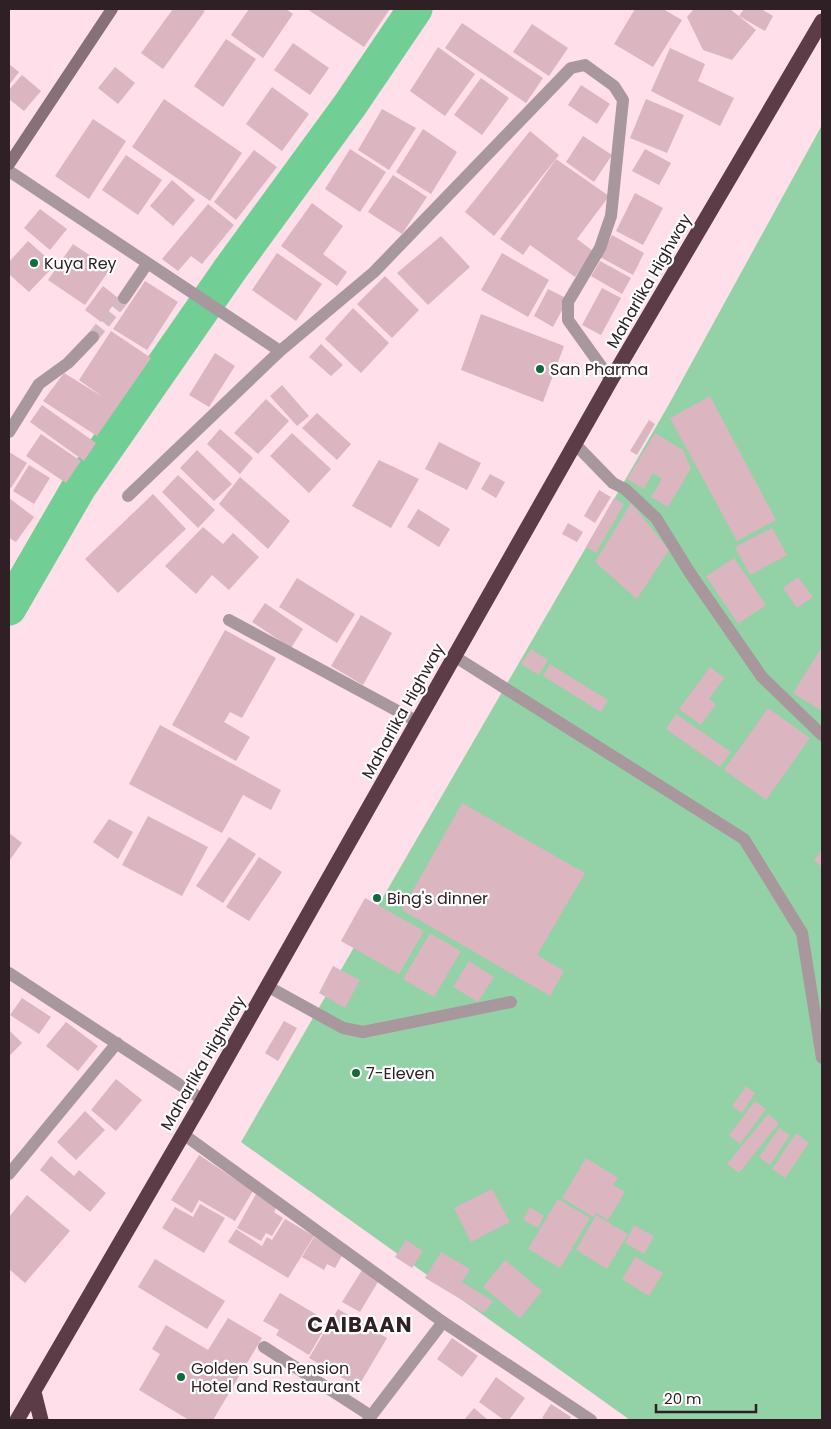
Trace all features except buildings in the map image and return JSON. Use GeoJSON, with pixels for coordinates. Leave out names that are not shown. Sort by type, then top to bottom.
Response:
{"type":"FeatureCollection","features":[{"type":"Feature","properties":{"kind":"highway","name":"Maharlika Highway"},"geometry":{"type":"LineString","coordinates":[[17,1420],[203,1100],[611,380],[822,21]]}},
{"type":"Feature","properties":{"kind":"highway"},"geometry":{"type":"LineString","coordinates":[[34,1392],[41,1420]]}},
{"type":"Feature","properties":{"kind":"street"},"geometry":{"type":"LineString","coordinates":[[9,164],[112,9]]}},
{"type":"Feature","properties":{"kind":"street"},"geometry":{"type":"LineString","coordinates":[[128,496],[280,352],[374,272],[571,68],[585,66],[614,86],[623,100],[611,216],[600,248],[568,302],[568,320],[611,380]]}},
{"type":"Feature","properties":{"kind":"street"},"geometry":{"type":"LineString","coordinates":[[9,171],[280,352]]}},
{"type":"Feature","properties":{"kind":"street"},"geometry":{"type":"LineString","coordinates":[[124,298],[147,264]]}},
{"type":"Feature","properties":{"kind":"street"},"geometry":{"type":"LineString","coordinates":[[9,432],[39,384],[68,363],[94,336]]}},
{"type":"Feature","properties":{"kind":"street"},"geometry":{"type":"LineString","coordinates":[[575,444],[613,483],[625,489],[656,518],[690,573],[762,676],[822,735]]}},
{"type":"Feature","properties":{"kind":"street"},"geometry":{"type":"LineString","coordinates":[[229,620],[418,722]]}},
{"type":"Feature","properties":{"kind":"street"},"geometry":{"type":"LineString","coordinates":[[454,656],[744,839],[802,933],[822,1058]]}},
{"type":"Feature","properties":{"kind":"street"},"geometry":{"type":"LineString","coordinates":[[9,974],[203,1100]]}},
{"type":"Feature","properties":{"kind":"street"},"geometry":{"type":"LineString","coordinates":[[267,986],[344,1028],[363,1032],[511,1002]]}},
{"type":"Feature","properties":{"kind":"street"},"geometry":{"type":"LineString","coordinates":[[9,1174],[117,1043]]}},
{"type":"Feature","properties":{"kind":"street"},"geometry":{"type":"LineString","coordinates":[[183,1134],[442,1322],[591,1420]]}},
{"type":"Feature","properties":{"kind":"street"},"geometry":{"type":"LineString","coordinates":[[264,1348],[370,1418],[442,1322]]}},
{"type":"Feature","properties":{"kind":"green space"},"geometry":{"type":"Polygon","coordinates":[[[822,125],[822,1420],[630,1420],[241,1142],[668,406],[822,125]]]}},
{"type":"Feature","properties":{"kind":"waterway"},"geometry":{"type":"LineString","coordinates":[[9,608],[79,487],[231,268],[350,105],[415,9]]}},
{"type":"Feature","properties":{"kind":"tunnel"},"geometry":{"type":"LineString","coordinates":[[93,337],[124,298]]}},
{"type":"Feature","properties":{"kind":"place","name":"Kuya Rey"},"geometry":{"type":"Point","coordinates":[34,263]}},
{"type":"Feature","properties":{"kind":"place","name":"San Pharma"},"geometry":{"type":"Point","coordinates":[540,369]}},
{"type":"Feature","properties":{"kind":"place","name":"Bing's dinner"},"geometry":{"type":"Point","coordinates":[377,898]}},
{"type":"Feature","properties":{"kind":"place","name":"7-Eleven"},"geometry":{"type":"Point","coordinates":[356,1073]}},
{"type":"Feature","properties":{"kind":"place","name":"Golden Sun Pension Hotel and Restaurant"},"geometry":{"type":"Point","coordinates":[181,1377]}},
{"type":"Feature","properties":{"kind":"district","name":"CAIBAAN"},"geometry":{"type":"Point","coordinates":[360,1324]}}]}
